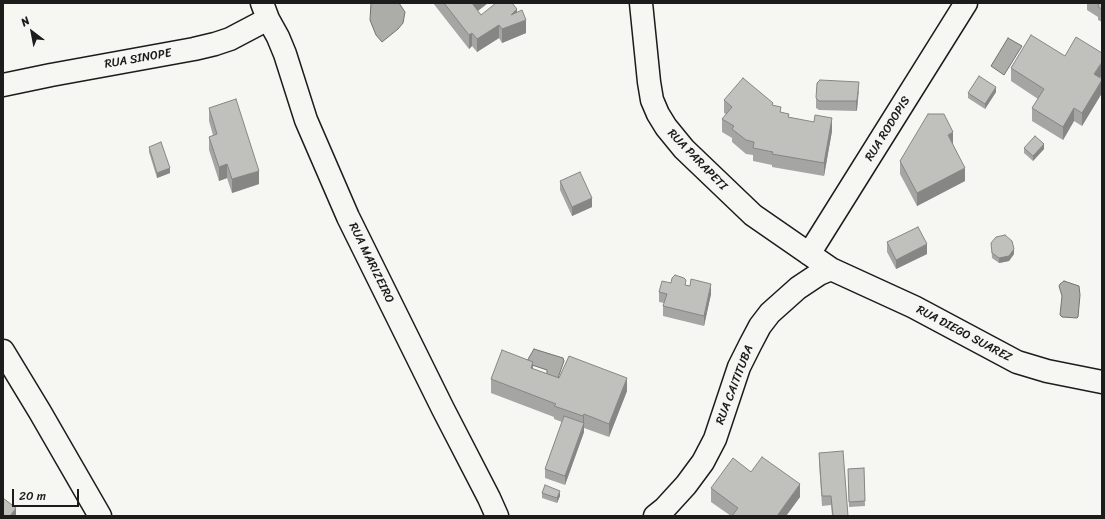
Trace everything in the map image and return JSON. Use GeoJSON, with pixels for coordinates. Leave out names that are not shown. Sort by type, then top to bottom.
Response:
{"type":"FeatureCollection","features":[{"type":"Feature","properties":{"kind":"street","name":"RUA PARAPETI"},"geometry":{"type":"LineString","coordinates":[[641,3],[648,82],[652,100],[666,127],[684,149],[753,215],[831,269]]}},
{"type":"Feature","properties":{"kind":"street","name":"RUA RODOPIS"},"geometry":{"type":"LineString","coordinates":[[810,254],[966,3]]}},
{"type":"Feature","properties":{"kind":"street","name":"RUA SINOPE"},"geometry":{"type":"LineString","coordinates":[[3,85],[194,49],[230,39],[265,11]]}},
{"type":"Feature","properties":{"kind":"street","name":"RUA MARIZEIRO"},"geometry":{"type":"LineString","coordinates":[[265,11],[285,54],[306,120],[348,217],[449,421],[489,498],[496,516]]}},
{"type":"Feature","properties":{"kind":"street","name":"RUA DIEGO SUAREZ"},"geometry":{"type":"LineString","coordinates":[[831,269],[914,307],[1017,362],[1053,372],[1102,382]]}},
{"type":"Feature","properties":{"kind":"street","name":"RUA CAITITUBA"},"geometry":{"type":"LineString","coordinates":[[655,516],[686,485],[702,462],[715,439],[739,367],[760,326],[770,313],[798,288],[819,274],[831,269]]}},
{"type":"Feature","properties":{"kind":"street"},"geometry":{"type":"LineString","coordinates":[[3,351],[100,516]]}},
{"type":"Feature","properties":{"kind":"shaded area"},"geometry":{"type":"Polygon","coordinates":[[[371,3],[399,3],[405,12],[403,23],[382,42],[376,35],[370,20],[371,3]]]}},
{"type":"Feature","properties":{"kind":"shaded area"},"geometry":{"type":"Polygon","coordinates":[[[1008,38],[1022,46],[1004,75],[991,66],[1008,38]]]}},
{"type":"Feature","properties":{"kind":"shaded area"},"geometry":{"type":"Polygon","coordinates":[[[1064,281],[1079,286],[1080,295],[1077,318],[1062,317],[1060,315],[1062,296],[1059,286],[1064,281]]]}},
{"type":"Feature","properties":{"kind":"shaded area"},"geometry":{"type":"Polygon","coordinates":[[[534,349],[563,358],[564,361],[558,378],[547,377],[547,370],[529,364],[527,361],[534,349]]]}},
{"type":"Feature","properties":{"kind":"building"},"geometry":{"type":"Polygon","coordinates":[[[444,3],[472,3],[481,15],[496,3],[512,3],[517,9],[511,15],[522,10],[526,20],[502,29],[499,25],[477,39],[472,33],[469,35],[444,3]]]}},
{"type":"Feature","properties":{"kind":"building"},"geometry":{"type":"Polygon","coordinates":[[[1096,3],[1102,3],[1102,9],[1098,7],[1099,5],[1096,3]]]}},
{"type":"Feature","properties":{"kind":"building"},"geometry":{"type":"Polygon","coordinates":[[[1031,35],[1065,56],[1076,37],[1102,53],[1102,62],[1094,74],[1102,80],[1082,113],[1074,108],[1063,127],[1032,108],[1044,89],[1011,68],[1031,35]]]}},
{"type":"Feature","properties":{"kind":"building"},"geometry":{"type":"Polygon","coordinates":[[[979,76],[996,87],[985,104],[968,93],[979,76]]]}},
{"type":"Feature","properties":{"kind":"building"},"geometry":{"type":"Polygon","coordinates":[[[743,78],[773,103],[772,105],[781,107],[780,112],[789,114],[788,117],[814,122],[815,115],[832,118],[824,163],[772,154],[773,152],[753,148],[754,142],[746,140],[732,129],[734,126],[722,119],[732,107],[724,100],[743,78]]]}},
{"type":"Feature","properties":{"kind":"building"},"geometry":{"type":"Polygon","coordinates":[[[820,80],[859,82],[857,100],[819,101],[816,98],[817,83],[820,80]]]}},
{"type":"Feature","properties":{"kind":"building"},"geometry":{"type":"Polygon","coordinates":[[[236,99],[259,171],[232,179],[227,164],[219,167],[209,137],[217,134],[209,108],[236,99]]]}},
{"type":"Feature","properties":{"kind":"building"},"geometry":{"type":"Polygon","coordinates":[[[928,114],[944,114],[953,132],[948,135],[965,168],[917,193],[900,161],[928,114]]]}},
{"type":"Feature","properties":{"kind":"building"},"geometry":{"type":"Polygon","coordinates":[[[1035,136],[1044,144],[1033,156],[1024,148],[1035,136]]]}},
{"type":"Feature","properties":{"kind":"building"},"geometry":{"type":"Polygon","coordinates":[[[161,142],[170,168],[157,173],[149,147],[161,142]]]}},
{"type":"Feature","properties":{"kind":"building"},"geometry":{"type":"Polygon","coordinates":[[[580,172],[592,198],[572,207],[560,181],[580,172]]]}},
{"type":"Feature","properties":{"kind":"building"},"geometry":{"type":"Polygon","coordinates":[[[918,227],[927,244],[896,260],[887,242],[918,227]]]}},
{"type":"Feature","properties":{"kind":"building"},"geometry":{"type":"Polygon","coordinates":[[[1005,235],[1012,241],[1014,249],[1009,256],[999,258],[992,253],[991,243],[996,237],[1005,235]]]}},
{"type":"Feature","properties":{"kind":"building"},"geometry":{"type":"Polygon","coordinates":[[[675,275],[686,280],[685,285],[690,286],[691,279],[711,284],[704,316],[663,306],[667,294],[659,292],[662,281],[671,283],[672,278],[675,275]]]}},
{"type":"Feature","properties":{"kind":"building"},"geometry":{"type":"Polygon","coordinates":[[[502,350],[533,362],[531,368],[559,378],[569,356],[627,378],[609,424],[584,414],[583,416],[554,406],[556,404],[491,379],[502,350]]]}},
{"type":"Feature","properties":{"kind":"building"},"geometry":{"type":"Polygon","coordinates":[[[564,416],[584,423],[565,476],[545,469],[564,416]]]}},
{"type":"Feature","properties":{"kind":"building"},"geometry":{"type":"Polygon","coordinates":[[[843,451],[848,516],[833,516],[831,496],[822,496],[819,453],[843,451]]]}},
{"type":"Feature","properties":{"kind":"building"},"geometry":{"type":"Polygon","coordinates":[[[762,457],[800,484],[777,516],[732,516],[738,508],[711,488],[733,458],[751,472],[762,457]]]}},
{"type":"Feature","properties":{"kind":"building"},"geometry":{"type":"Polygon","coordinates":[[[864,468],[865,501],[849,502],[848,469],[864,468]]]}},
{"type":"Feature","properties":{"kind":"building"},"geometry":{"type":"Polygon","coordinates":[[[545,485],[560,491],[557,498],[542,493],[545,485]]]}},
{"type":"Feature","properties":{"kind":"building"},"geometry":{"type":"Polygon","coordinates":[[[3,498],[16,508],[10,516],[3,516],[3,498]]]}}]}
